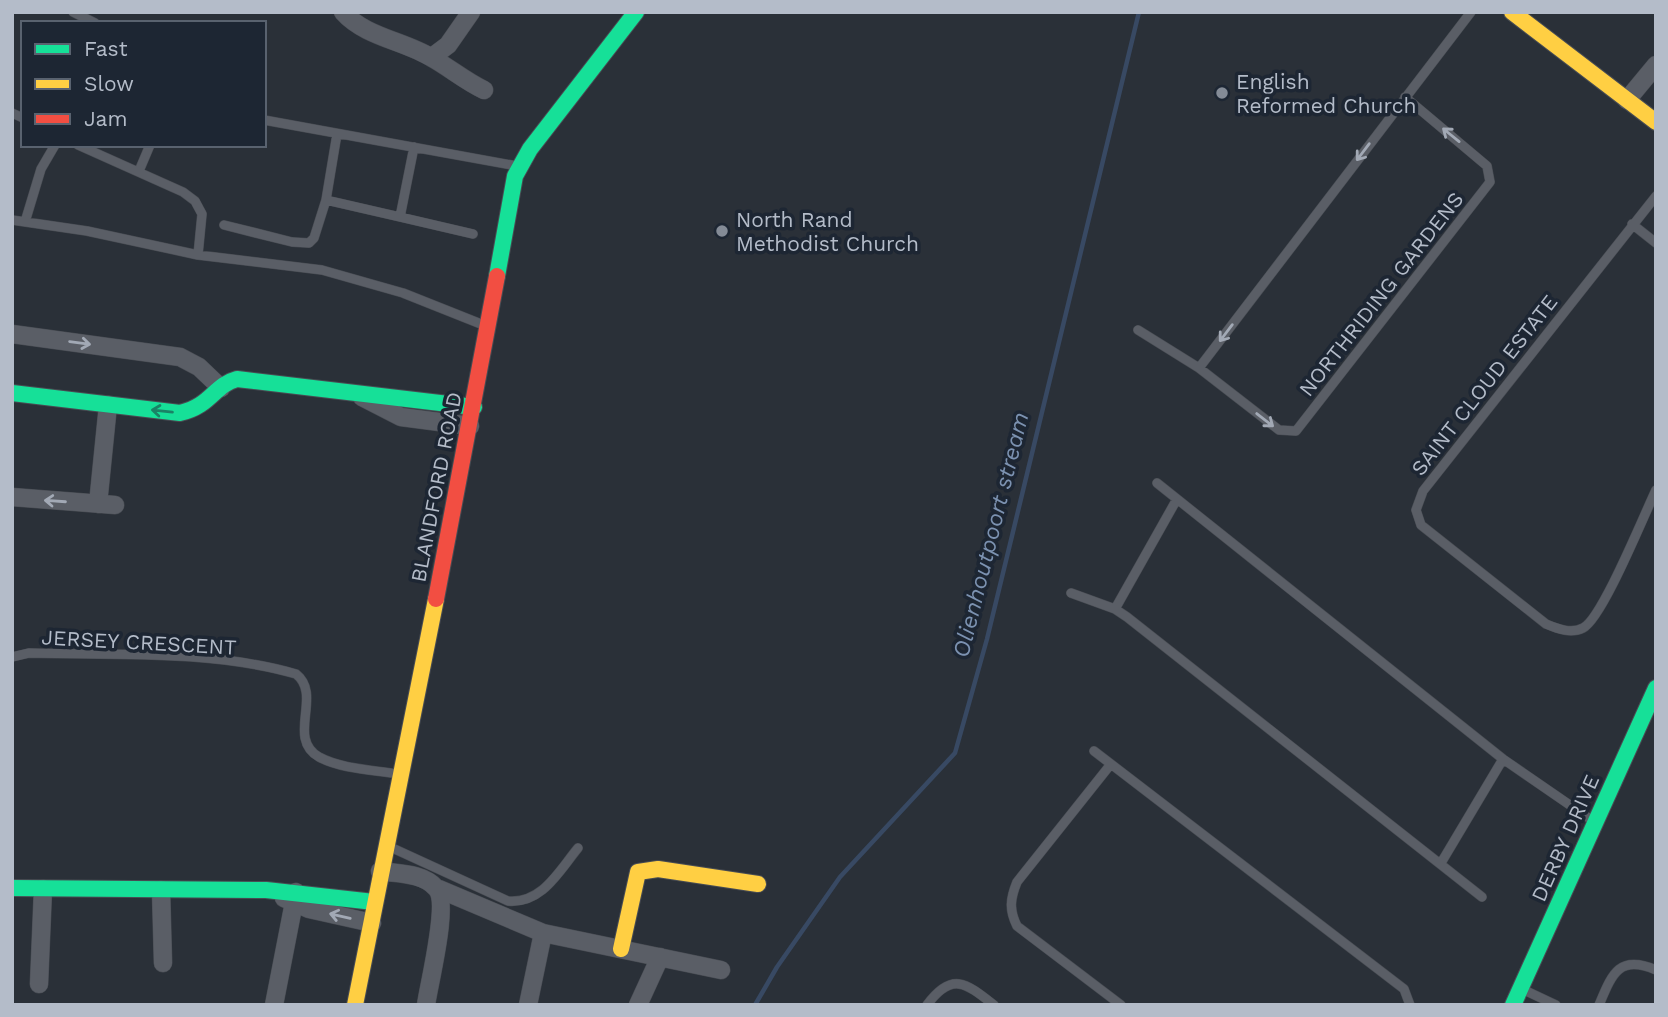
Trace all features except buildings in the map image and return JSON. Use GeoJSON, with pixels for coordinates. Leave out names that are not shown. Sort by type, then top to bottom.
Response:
{"type":"FeatureCollection","features":[{"type":"Feature","properties":{"kind":"street"},"geometry":{"type":"LineString","coordinates":[[343,12],[358,24],[432,57],[459,78],[484,90]]}},
{"type":"Feature","properties":{"kind":"street"},"geometry":{"type":"LineString","coordinates":[[432,57],[447,45],[471,12]]}},
{"type":"Feature","properties":{"kind":"street","name":"BLANDFORD ROAD"},"geometry":{"type":"LineString","coordinates":[[355,1005],[474,407],[510,196],[519,166],[636,12]]}},
{"type":"Feature","properties":{"kind":"street"},"geometry":{"type":"LineString","coordinates":[[1512,12],[1656,122]]}},
{"type":"Feature","properties":{"kind":"street"},"geometry":{"type":"LineString","coordinates":[[1627,100],[1656,65]]}},
{"type":"Feature","properties":{"kind":"street"},"geometry":{"type":"LineString","coordinates":[[12,334],[180,357],[199,367],[221,388]]}},
{"type":"Feature","properties":{"kind":"street"},"geometry":{"type":"LineString","coordinates":[[12,393],[190,412],[206,403],[229,382],[248,379],[359,396],[474,407]]}},
{"type":"Feature","properties":{"kind":"street"},"geometry":{"type":"LineString","coordinates":[[359,396],[401,417],[470,426]]}},
{"type":"Feature","properties":{"kind":"street"},"geometry":{"type":"LineString","coordinates":[[12,497],[106,505],[108,405]]}},
{"type":"Feature","properties":{"kind":"street","name":"DERBY DRIVE"},"geometry":{"type":"LineString","coordinates":[[1513,1005],[1656,688]]}},
{"type":"Feature","properties":{"kind":"street"},"geometry":{"type":"LineString","coordinates":[[621,949],[638,872],[658,869],[758,884]]}},
{"type":"Feature","properties":{"kind":"street"},"geometry":{"type":"LineString","coordinates":[[380,871],[426,880],[439,890],[543,933],[721,970]]}},
{"type":"Feature","properties":{"kind":"street"},"geometry":{"type":"LineString","coordinates":[[12,888],[267,890],[372,923]]}},
{"type":"Feature","properties":{"kind":"street"},"geometry":{"type":"LineString","coordinates":[[39,984],[43,890]]}},
{"type":"Feature","properties":{"kind":"street"},"geometry":{"type":"LineString","coordinates":[[161,890],[163,963]]}},
{"type":"Feature","properties":{"kind":"street"},"geometry":{"type":"LineString","coordinates":[[426,1005],[442,906],[439,890]]}},
{"type":"Feature","properties":{"kind":"street"},"geometry":{"type":"LineString","coordinates":[[295,897],[374,902]]}},
{"type":"Feature","properties":{"kind":"street"},"geometry":{"type":"LineString","coordinates":[[274,1005],[295,897]]}},
{"type":"Feature","properties":{"kind":"street"},"geometry":{"type":"LineString","coordinates":[[528,1005],[543,933]]}},
{"type":"Feature","properties":{"kind":"street"},"geometry":{"type":"LineString","coordinates":[[638,1005],[660,957]]}},
{"type":"Feature","properties":{"kind":"lane"},"geometry":{"type":"LineString","coordinates":[[1199,368],[1471,12]]}},
{"type":"Feature","properties":{"kind":"lane","name":"NORTHRIDING GARDENS"},"geometry":{"type":"LineString","coordinates":[[1138,330],[1199,368],[1279,430],[1296,431],[1487,186],[1490,171],[1481,160],[1405,97]]}},
{"type":"Feature","properties":{"kind":"lane"},"geometry":{"type":"LineString","coordinates":[[266,120],[519,166]]}},
{"type":"Feature","properties":{"kind":"lane"},"geometry":{"type":"LineString","coordinates":[[224,225],[292,242],[309,243],[314,238],[326,200],[337,134]]}},
{"type":"Feature","properties":{"kind":"lane"},"geometry":{"type":"LineString","coordinates":[[25,222],[41,169],[54,147]]}},
{"type":"Feature","properties":{"kind":"lane"},"geometry":{"type":"LineString","coordinates":[[83,147],[139,171],[195,201],[203,220],[198,255]]}},
{"type":"Feature","properties":{"kind":"lane"},"geometry":{"type":"LineString","coordinates":[[139,171],[149,147]]}},
{"type":"Feature","properties":{"kind":"lane"},"geometry":{"type":"LineString","coordinates":[[400,217],[414,147]]}},
{"type":"Feature","properties":{"kind":"lane","name":"SAINT CLOUD ESTATE"},"geometry":{"type":"LineString","coordinates":[[1656,195],[1423,491],[1416,510],[1421,525],[1546,625],[1572,631],[1583,628],[1599,611],[1656,490]]}},
{"type":"Feature","properties":{"kind":"lane"},"geometry":{"type":"LineString","coordinates":[[326,200],[473,234]]}},
{"type":"Feature","properties":{"kind":"lane"},"geometry":{"type":"LineString","coordinates":[[12,220],[87,231],[198,255],[277,262],[335,273],[433,303],[488,326]]}},
{"type":"Feature","properties":{"kind":"lane"},"geometry":{"type":"LineString","coordinates":[[1632,224],[1656,243]]}},
{"type":"Feature","properties":{"kind":"lane"},"geometry":{"type":"LineString","coordinates":[[1157,483],[1503,758],[1594,822]]}},
{"type":"Feature","properties":{"kind":"lane"},"geometry":{"type":"LineString","coordinates":[[1115,609],[1177,499]]}},
{"type":"Feature","properties":{"kind":"lane"},"geometry":{"type":"LineString","coordinates":[[1070,593],[1115,609],[1482,897]]}},
{"type":"Feature","properties":{"kind":"lane","name":"JERSEY CRESCENT"},"geometry":{"type":"LineString","coordinates":[[12,657],[29,653],[187,658],[296,674],[304,680],[307,689],[304,725],[309,749],[320,757],[350,766],[402,775]]}},
{"type":"Feature","properties":{"kind":"lane"},"geometry":{"type":"LineString","coordinates":[[1094,751],[1404,989],[1410,1005]]}},
{"type":"Feature","properties":{"kind":"lane"},"geometry":{"type":"LineString","coordinates":[[1441,863],[1503,758]]}},
{"type":"Feature","properties":{"kind":"lane"},"geometry":{"type":"LineString","coordinates":[[1111,764],[1017,882],[1010,912],[1017,926],[1121,1005]]}},
{"type":"Feature","properties":{"kind":"lane"},"geometry":{"type":"LineString","coordinates":[[387,846],[508,901],[522,902],[540,893],[579,848]]}},
{"type":"Feature","properties":{"kind":"lane"},"geometry":{"type":"LineString","coordinates":[[1599,1005],[1611,978],[1623,966],[1639,963],[1656,970]]}},
{"type":"Feature","properties":{"kind":"lane"},"geometry":{"type":"LineString","coordinates":[[927,1005],[938,990],[961,983],[971,987],[994,1005]]}},
{"type":"Feature","properties":{"kind":"lane"},"geometry":{"type":"LineString","coordinates":[[1520,988],[1556,1005]]}},
{"type":"Feature","properties":{"kind":"waterway","name":"Olienhoutpoort stream"},"geometry":{"type":"LineString","coordinates":[[755,1005],[777,967],[840,877],[955,753],[987,639],[1139,12]]}},
{"type":"Feature","properties":{"kind":"traffic: fast"},"geometry":{"type":"LineString","coordinates":[[497,276],[515,176],[530,149],[636,12]]}},
{"type":"Feature","properties":{"kind":"traffic: fast"},"geometry":{"type":"LineString","coordinates":[[12,393],[180,413],[199,406],[223,386],[237,379],[474,407]]}},
{"type":"Feature","properties":{"kind":"traffic: fast"},"geometry":{"type":"LineString","coordinates":[[1513,1005],[1656,688]]}},
{"type":"Feature","properties":{"kind":"traffic: fast"},"geometry":{"type":"LineString","coordinates":[[12,888],[266,890],[374,902]]}},
{"type":"Feature","properties":{"kind":"traffic: slow"},"geometry":{"type":"LineString","coordinates":[[1512,12],[1656,122]]}},
{"type":"Feature","properties":{"kind":"traffic: slow"},"geometry":{"type":"LineString","coordinates":[[355,1005],[436,599]]}},
{"type":"Feature","properties":{"kind":"traffic: slow"},"geometry":{"type":"LineString","coordinates":[[621,949],[638,872],[658,869],[758,884]]}},
{"type":"Feature","properties":{"kind":"traffic: jam"},"geometry":{"type":"LineString","coordinates":[[436,599],[497,276]]}},
{"type":"Feature","properties":{"kind":"place","name":"English Reformed Church"},"geometry":{"type":"Point","coordinates":[1222,93]}},
{"type":"Feature","properties":{"kind":"place","name":"North Rand Methodist Church"},"geometry":{"type":"Point","coordinates":[722,231]}}]}
